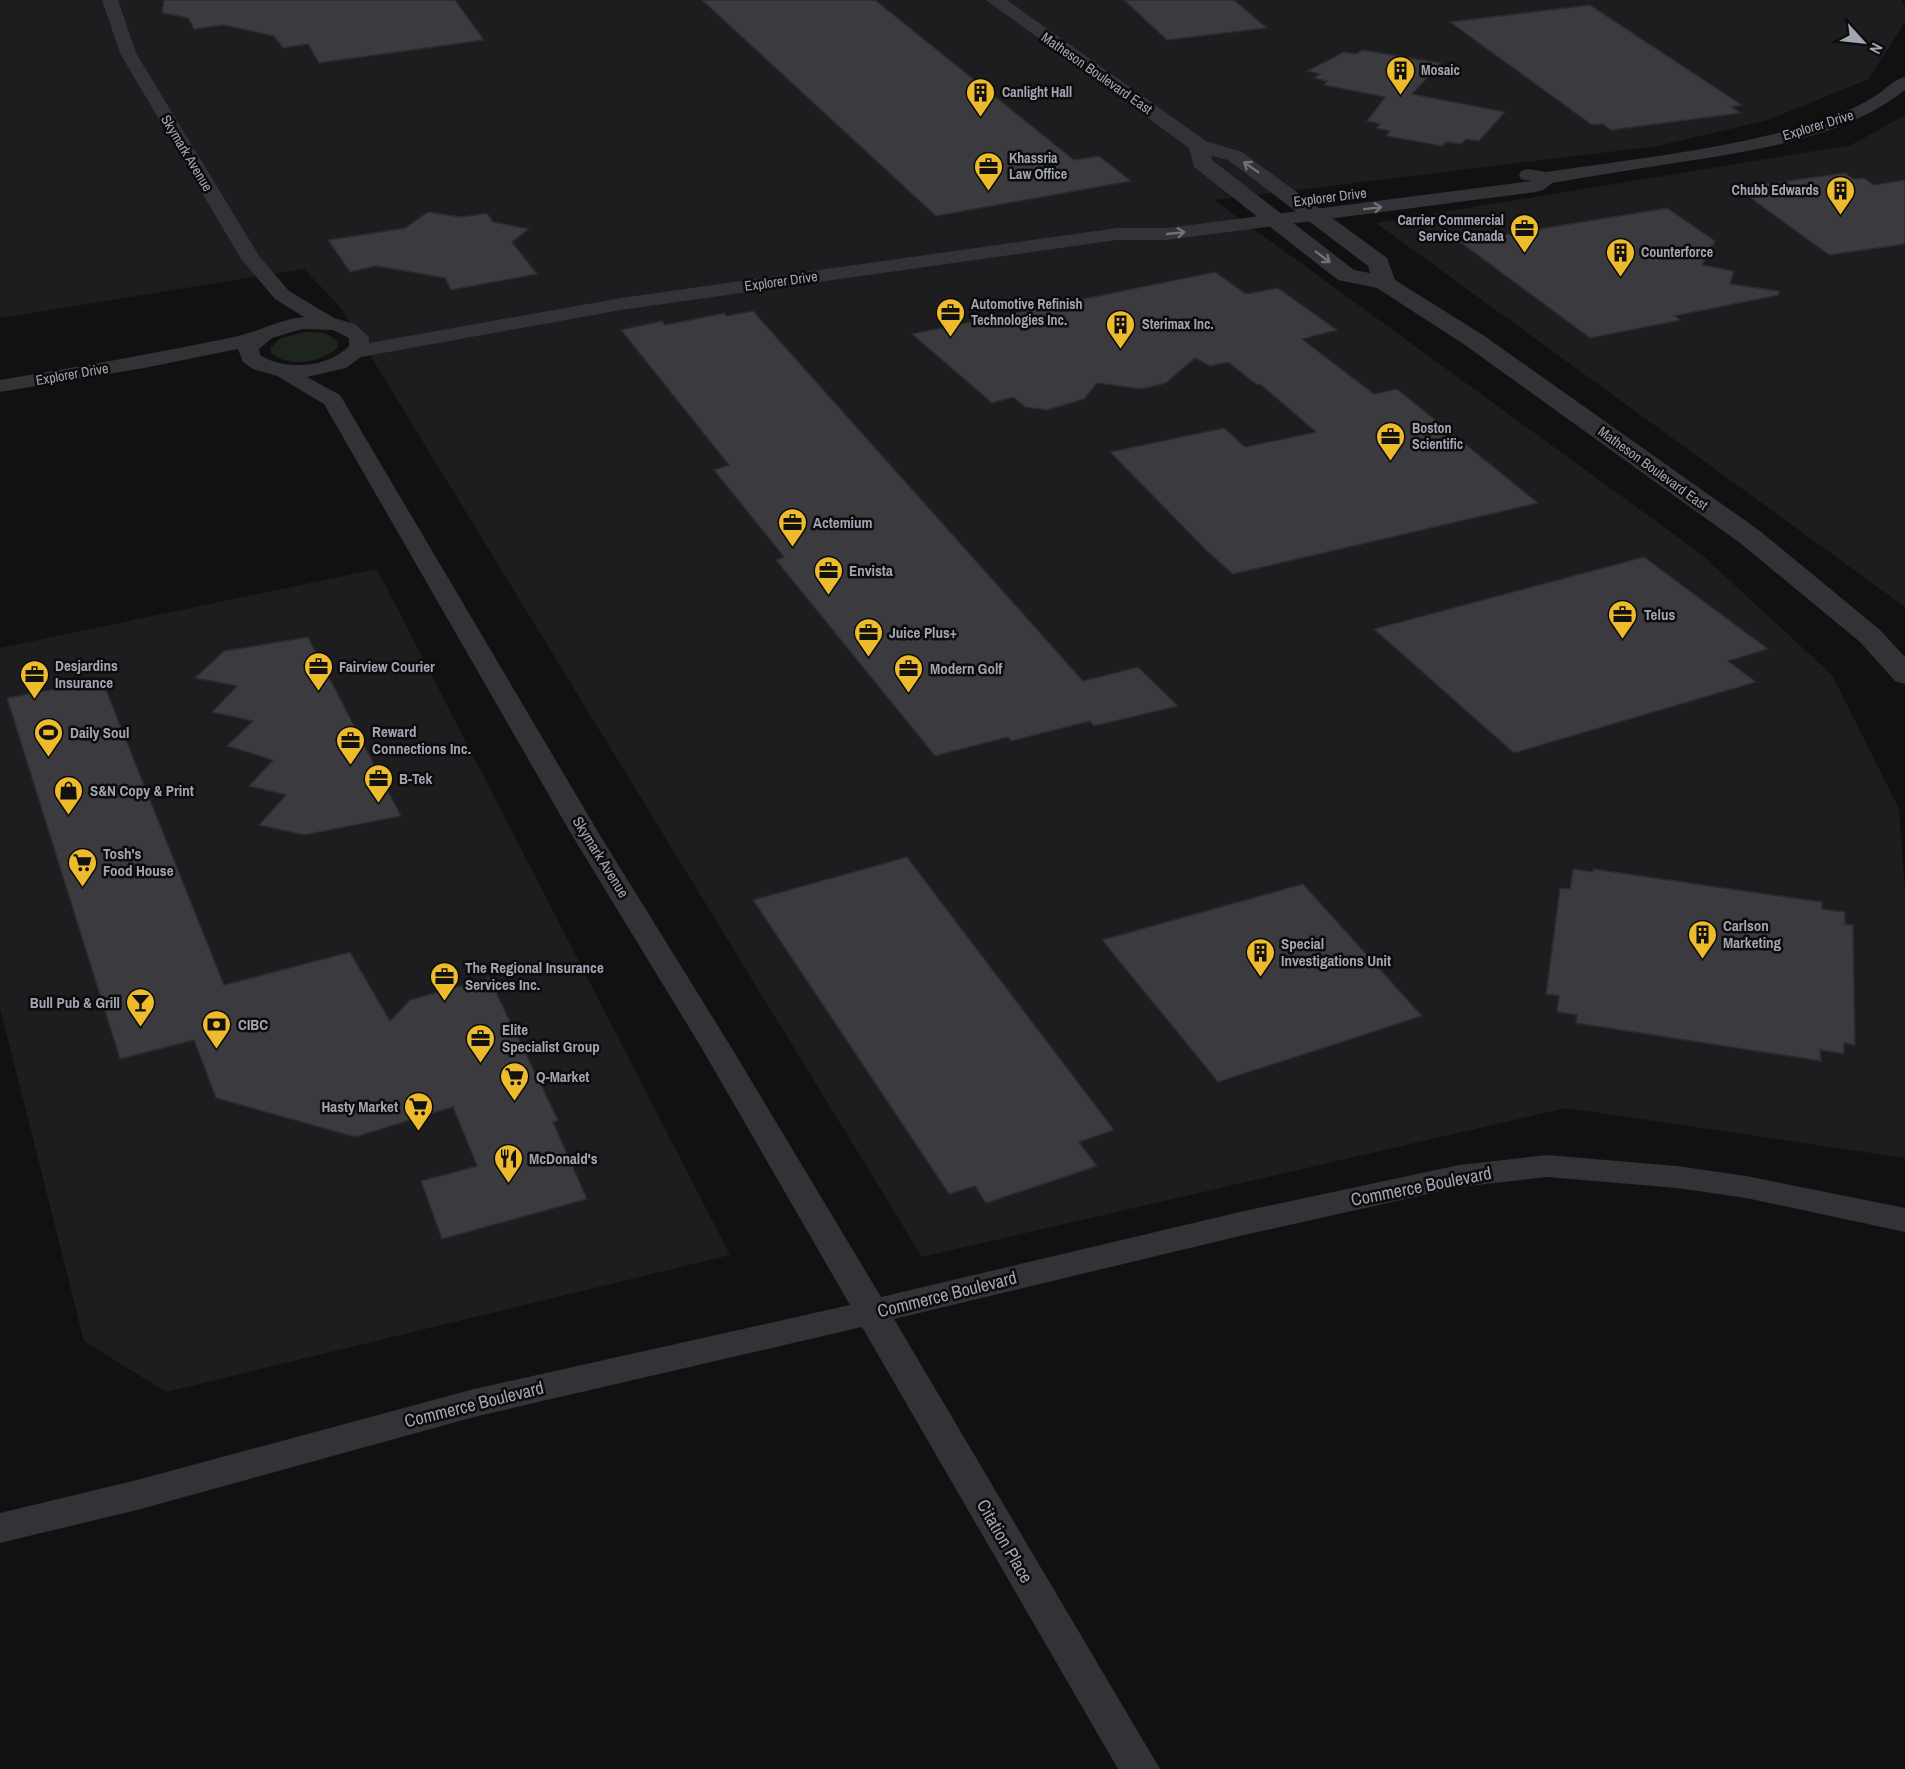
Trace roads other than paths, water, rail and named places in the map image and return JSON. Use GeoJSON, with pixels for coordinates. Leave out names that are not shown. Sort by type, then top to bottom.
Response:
{"type":"FeatureCollection","features":[{"type":"Feature","properties":{"kind":"street","name":"Skymark Avenue"},"geometry":{"type":"LineString","coordinates":[[110,0],[128,53],[251,260],[282,295],[338,326]]}},
{"type":"Feature","properties":{"kind":"street","name":"Matheson Boulevard East"},"geometry":{"type":"LineString","coordinates":[[995,0],[1199,146],[1235,156],[1379,263],[1384,283]]}},
{"type":"Feature","properties":{"kind":"street","name":"Explorer Drive"},"geometry":{"type":"LineString","coordinates":[[144,362],[258,364],[284,371],[313,370],[349,357],[446,334],[758,284],[1117,234],[1167,234],[1269,213],[1306,208],[1536,186],[1546,178],[1745,146],[1800,131],[1864,110],[1905,82]]}},
{"type":"Feature","properties":{"kind":"street","name":"Matheson Boulevard East"},"geometry":{"type":"LineString","coordinates":[[1199,146],[1202,162],[1346,275],[1384,283],[1474,340],[1750,537],[1870,636],[1905,675]]}},
{"type":"Feature","properties":{"kind":"street"},"geometry":{"type":"LineString","coordinates":[[258,364],[248,354],[248,349],[265,334],[282,295]]}},
{"type":"Feature","properties":{"kind":"street","name":"Explorer Drive"},"geometry":{"type":"LineString","coordinates":[[0,386],[144,362],[265,334],[302,323],[446,334]]}},
{"type":"Feature","properties":{"kind":"street"},"geometry":{"type":"LineString","coordinates":[[284,371],[302,384],[332,400],[334,379],[359,347],[359,337],[338,326]]}},
{"type":"Feature","properties":{"kind":"street","name":"Skymark Avenue"},"geometry":{"type":"LineString","coordinates":[[332,400],[581,827],[716,1047],[872,1312]]}},
{"type":"Feature","properties":{"kind":"street","name":"Commerce Boulevard"},"geometry":{"type":"LineString","coordinates":[[0,1528],[137,1495],[474,1403],[872,1312],[1245,1223],[1459,1176],[1535,1166],[1677,1177],[1746,1187],[1905,1220]]}},
{"type":"Feature","properties":{"kind":"street","name":"Citation Place"},"geometry":{"type":"LineString","coordinates":[[872,1312],[1140,1769]]}},
{"type":"Feature","properties":{"kind":"place","name":"Mosaic"},"geometry":{"type":"Point","coordinates":[1400,96]}},
{"type":"Feature","properties":{"kind":"place","name":"Canlight Hall"},"geometry":{"type":"Point","coordinates":[981,118]}},
{"type":"Feature","properties":{"kind":"place","name":"Khassria Law Office"},"geometry":{"type":"Point","coordinates":[988,192]}},
{"type":"Feature","properties":{"kind":"place","name":"Chubb Edwards"},"geometry":{"type":"Point","coordinates":[1840,216]}},
{"type":"Feature","properties":{"kind":"place","name":"Carrier Commercial Service Canada"},"geometry":{"type":"Point","coordinates":[1525,254]}},
{"type":"Feature","properties":{"kind":"place","name":"Counterforce"},"geometry":{"type":"Point","coordinates":[1620,278]}},
{"type":"Feature","properties":{"kind":"place","name":"Automotive Refinish Technologies Inc."},"geometry":{"type":"Point","coordinates":[950,338]}},
{"type":"Feature","properties":{"kind":"place","name":"Sterimax Inc."},"geometry":{"type":"Point","coordinates":[1121,350]}},
{"type":"Feature","properties":{"kind":"place","name":"Boston Scientific"},"geometry":{"type":"Point","coordinates":[1391,462]}},
{"type":"Feature","properties":{"kind":"place","name":"Actemium"},"geometry":{"type":"Point","coordinates":[792,548]}},
{"type":"Feature","properties":{"kind":"place","name":"Envista"},"geometry":{"type":"Point","coordinates":[828,596]}},
{"type":"Feature","properties":{"kind":"place","name":"Telus"},"geometry":{"type":"Point","coordinates":[1623,640]}},
{"type":"Feature","properties":{"kind":"place","name":"Juice Plus+"},"geometry":{"type":"Point","coordinates":[868,658]}},
{"type":"Feature","properties":{"kind":"place","name":"Fairview Courier"},"geometry":{"type":"Point","coordinates":[318,692]}},
{"type":"Feature","properties":{"kind":"place","name":"Modern Golf"},"geometry":{"type":"Point","coordinates":[909,694]}},
{"type":"Feature","properties":{"kind":"place","name":"Desjardins Insurance"},"geometry":{"type":"Point","coordinates":[34,700]}},
{"type":"Feature","properties":{"kind":"place","name":"Daily Soul"},"geometry":{"type":"Point","coordinates":[49,758]}},
{"type":"Feature","properties":{"kind":"place","name":"Reward Connections Inc."},"geometry":{"type":"Point","coordinates":[351,766]}},
{"type":"Feature","properties":{"kind":"place","name":"B-Tek"},"geometry":{"type":"Point","coordinates":[378,804]}},
{"type":"Feature","properties":{"kind":"place","name":"S&N Copy & Print"},"geometry":{"type":"Point","coordinates":[69,816]}},
{"type":"Feature","properties":{"kind":"place","name":"Tosh's Food House"},"geometry":{"type":"Point","coordinates":[82,888]}},
{"type":"Feature","properties":{"kind":"place","name":"Carlson Marketing"},"geometry":{"type":"Point","coordinates":[1702,960]}},
{"type":"Feature","properties":{"kind":"place","name":"Special Investigations Unit"},"geometry":{"type":"Point","coordinates":[1260,978]}},
{"type":"Feature","properties":{"kind":"place","name":"The Regional Insurance Services Inc."},"geometry":{"type":"Point","coordinates":[444,1002]}},
{"type":"Feature","properties":{"kind":"place","name":"Bull Pub & Grill"},"geometry":{"type":"Point","coordinates":[141,1028]}},
{"type":"Feature","properties":{"kind":"place","name":"CIBC"},"geometry":{"type":"Point","coordinates":[217,1050]}},
{"type":"Feature","properties":{"kind":"place","name":"Elite Specialist Group"},"geometry":{"type":"Point","coordinates":[481,1064]}},
{"type":"Feature","properties":{"kind":"place","name":"Q-Market"},"geometry":{"type":"Point","coordinates":[515,1102]}},
{"type":"Feature","properties":{"kind":"place","name":"Hasty Market"},"geometry":{"type":"Point","coordinates":[419,1132]}},
{"type":"Feature","properties":{"kind":"place","name":"McDonald's"},"geometry":{"type":"Point","coordinates":[508,1184]}}]}
